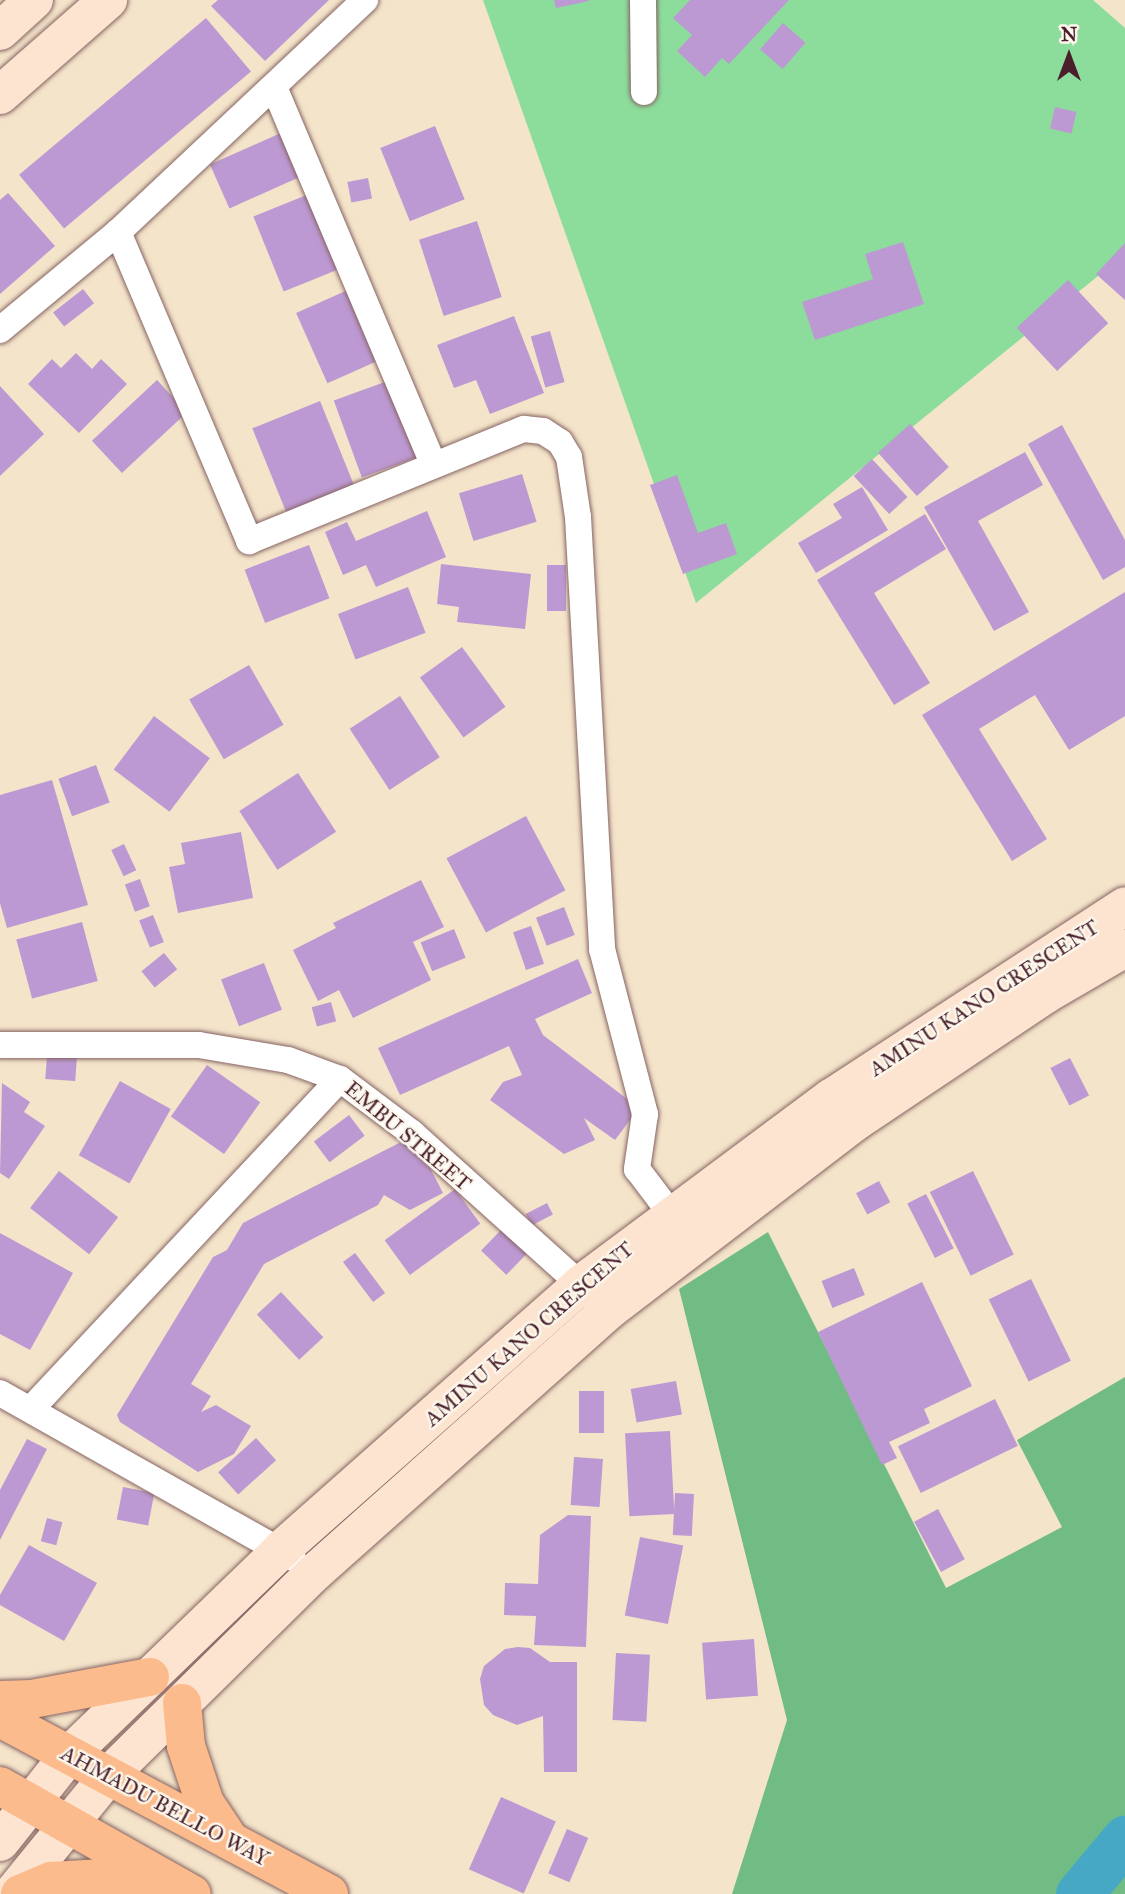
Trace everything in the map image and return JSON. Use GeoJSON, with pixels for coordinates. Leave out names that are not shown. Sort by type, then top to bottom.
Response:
{"type":"FeatureCollection","features":[{"type":"Feature","properties":{"kind":"main road"},"geometry":{"type":"LineString","coordinates":[[0,1700],[32,1699],[150,1677]]}},
{"type":"Feature","properties":{"kind":"main road"},"geometry":{"type":"LineString","coordinates":[[182,1703],[186,1746],[205,1802],[229,1839]]}},
{"type":"Feature","properties":{"kind":"main road","name":"AHMADU BELLO WAY"},"geometry":{"type":"LineString","coordinates":[[0,1718],[329,1894]]}},
{"type":"Feature","properties":{"kind":"main road"},"geometry":{"type":"LineString","coordinates":[[16,1794],[192,1894]]}},
{"type":"Feature","properties":{"kind":"main road"},"geometry":{"type":"LineString","coordinates":[[20,1894],[51,1881],[159,1875]]}},
{"type":"Feature","properties":{"kind":"street"},"geometry":{"type":"LineString","coordinates":[[0,31],[34,0]]}},
{"type":"Feature","properties":{"kind":"street"},"geometry":{"type":"LineString","coordinates":[[0,95],[108,0]]}},
{"type":"Feature","properties":{"kind":"street"},"geometry":{"type":"LineString","coordinates":[[0,330],[118,232],[365,0]]}},
{"type":"Feature","properties":{"kind":"street"},"geometry":{"type":"LineString","coordinates":[[643,0],[644,92]]}},
{"type":"Feature","properties":{"kind":"street"},"geometry":{"type":"LineString","coordinates":[[274,87],[433,463]]}},
{"type":"Feature","properties":{"kind":"street"},"geometry":{"type":"LineString","coordinates":[[118,232],[249,541],[433,463],[524,429],[543,431],[560,442],[569,457],[578,517],[602,949],[645,1114],[637,1169],[671,1214]]}},
{"type":"Feature","properties":{"kind":"street","name":"AMINU KANO CRESCENT"},"geometry":{"type":"LineString","coordinates":[[0,1842],[16,1794],[69,1755],[282,1549],[580,1285],[671,1214],[831,1098],[1125,906]]}},
{"type":"Feature","properties":{"kind":"street","name":"AMINU KANO CRESCENT"},"geometry":{"type":"LineString","coordinates":[[12,1894],[109,1775],[314,1573],[609,1310],[855,1122],[1046,994],[1125,948]]}},
{"type":"Feature","properties":{"kind":"street","name":"EMBU STREET"},"geometry":{"type":"LineString","coordinates":[[0,1045],[199,1045],[288,1059],[341,1079],[412,1133],[609,1310]]}},
{"type":"Feature","properties":{"kind":"street"},"geometry":{"type":"LineString","coordinates":[[31,1409],[341,1079]]}},
{"type":"Feature","properties":{"kind":"street"},"geometry":{"type":"LineString","coordinates":[[0,1393],[282,1549],[314,1573]]}},
{"type":"Feature","properties":{"kind":"green space"},"geometry":{"type":"Polygon","coordinates":[[[483,0],[1093,0],[1125,28],[1125,254],[696,603],[483,0]]]}},
{"type":"Feature","properties":{"kind":"green space"},"geometry":{"type":"Polygon","coordinates":[[[768,1232],[946,1588],[1062,1527],[1017,1440],[1125,1377],[1125,1894],[732,1894],[787,1720],[679,1289],[768,1232]]]}},
{"type":"Feature","properties":{"kind":"building"},"geometry":{"type":"Polygon","coordinates":[[[218,0],[329,0],[265,61],[211,6],[218,0]]]}},
{"type":"Feature","properties":{"kind":"building"},"geometry":{"type":"Polygon","coordinates":[[[554,0],[589,0],[589,1],[556,8],[554,0]]]}},
{"type":"Feature","properties":{"kind":"building"},"geometry":{"type":"Polygon","coordinates":[[[690,0],[789,0],[729,64],[722,58],[705,77],[677,51],[692,35],[673,18],[690,0]]]}},
{"type":"Feature","properties":{"kind":"building"},"geometry":{"type":"Polygon","coordinates":[[[206,18],[251,72],[64,228],[19,175],[206,18]]]}},
{"type":"Feature","properties":{"kind":"building"},"geometry":{"type":"Polygon","coordinates":[[[783,23],[806,43],[783,69],[760,49],[783,23]]]}},
{"type":"Feature","properties":{"kind":"building"},"geometry":{"type":"Polygon","coordinates":[[[1055,107],[1076,112],[1071,133],[1050,128],[1055,107]]]}},
{"type":"Feature","properties":{"kind":"building"},"geometry":{"type":"Polygon","coordinates":[[[435,126],[465,199],[410,221],[380,148],[435,126]]]}},
{"type":"Feature","properties":{"kind":"building"},"geometry":{"type":"Polygon","coordinates":[[[283,132],[303,176],[229,208],[210,165],[283,132]]]}},
{"type":"Feature","properties":{"kind":"building"},"geometry":{"type":"Polygon","coordinates":[[[368,178],[372,199],[351,203],[347,182],[368,178]]]}},
{"type":"Feature","properties":{"kind":"building"},"geometry":{"type":"Polygon","coordinates":[[[8,193],[55,246],[0,294],[0,200],[8,193]]]}},
{"type":"Feature","properties":{"kind":"building"},"geometry":{"type":"Polygon","coordinates":[[[309,194],[339,269],[284,292],[253,216],[309,194]]]}},
{"type":"Feature","properties":{"kind":"building"},"geometry":{"type":"Polygon","coordinates":[[[477,221],[502,297],[444,316],[419,240],[477,221]]]}},
{"type":"Feature","properties":{"kind":"building"},"geometry":{"type":"Polygon","coordinates":[[[903,242],[924,304],[815,340],[802,302],[873,279],[865,254],[903,242]]]}},
{"type":"Feature","properties":{"kind":"building"},"geometry":{"type":"Polygon","coordinates":[[[1125,243],[1125,300],[1096,274],[1125,243]]]}},
{"type":"Feature","properties":{"kind":"building"},"geometry":{"type":"Polygon","coordinates":[[[1068,280],[1108,323],[1057,371],[1017,328],[1068,280]]]}},
{"type":"Feature","properties":{"kind":"building"},"geometry":{"type":"Polygon","coordinates":[[[83,289],[94,303],[64,327],[53,312],[83,289]]]}},
{"type":"Feature","properties":{"kind":"building"},"geometry":{"type":"Polygon","coordinates":[[[350,289],[381,359],[327,383],[296,313],[350,289]]]}},
{"type":"Feature","properties":{"kind":"building"},"geometry":{"type":"Polygon","coordinates":[[[514,316],[544,393],[490,414],[476,380],[454,388],[437,345],[514,316]]]}},
{"type":"Feature","properties":{"kind":"building"},"geometry":{"type":"Polygon","coordinates":[[[550,331],[565,382],[545,387],[531,337],[550,331]]]}},
{"type":"Feature","properties":{"kind":"building"},"geometry":{"type":"Polygon","coordinates":[[[76,353],[92,369],[101,359],[127,384],[79,433],[28,384],[52,359],[61,368],[76,353]]]}},
{"type":"Feature","properties":{"kind":"building"},"geometry":{"type":"Polygon","coordinates":[[[393,379],[421,456],[362,478],[334,401],[393,379]]]}},
{"type":"Feature","properties":{"kind":"building"},"geometry":{"type":"Polygon","coordinates":[[[157,380],[187,412],[122,473],[92,441],[157,380]]]}},
{"type":"Feature","properties":{"kind":"building"},"geometry":{"type":"Polygon","coordinates":[[[0,386],[44,434],[0,476],[0,386]]]}},
{"type":"Feature","properties":{"kind":"building"},"geometry":{"type":"Polygon","coordinates":[[[320,401],[356,490],[288,517],[252,428],[320,401]]]}},
{"type":"Feature","properties":{"kind":"building"},"geometry":{"type":"Polygon","coordinates":[[[910,424],[949,467],[917,496],[878,453],[910,424]]]}},
{"type":"Feature","properties":{"kind":"building"},"geometry":{"type":"Polygon","coordinates":[[[1062,425],[1125,540],[1125,567],[1103,580],[1028,444],[1062,425]]]}},
{"type":"Feature","properties":{"kind":"building"},"geometry":{"type":"Polygon","coordinates":[[[1025,452],[1043,485],[978,521],[1029,612],[994,631],[924,507],[1025,452]]]}},
{"type":"Feature","properties":{"kind":"building"},"geometry":{"type":"Polygon","coordinates":[[[872,459],[907,497],[889,514],[854,476],[872,459]]]}},
{"type":"Feature","properties":{"kind":"building"},"geometry":{"type":"Polygon","coordinates":[[[522,474],[537,522],[474,541],[459,493],[522,474]]]}},
{"type":"Feature","properties":{"kind":"building"},"geometry":{"type":"Polygon","coordinates":[[[677,475],[698,533],[726,523],[737,554],[683,574],[650,485],[677,475]]]}},
{"type":"Feature","properties":{"kind":"building"},"geometry":{"type":"Polygon","coordinates":[[[862,487],[888,530],[816,573],[798,543],[842,518],[833,504],[862,487]]]}},
{"type":"Feature","properties":{"kind":"building"},"geometry":{"type":"Polygon","coordinates":[[[427,511],[446,557],[376,587],[366,565],[343,575],[325,532],[347,522],[356,541],[427,511]]]}},
{"type":"Feature","properties":{"kind":"building"},"geometry":{"type":"Polygon","coordinates":[[[925,514],[946,549],[874,593],[930,683],[894,705],[817,580],[925,514]]]}},
{"type":"Feature","properties":{"kind":"building"},"geometry":{"type":"Polygon","coordinates":[[[309,545],[329,598],[265,623],[245,570],[309,545]]]}},
{"type":"Feature","properties":{"kind":"building"},"geometry":{"type":"Polygon","coordinates":[[[441,564],[531,574],[525,629],[457,622],[459,607],[437,604],[441,564]]]}},
{"type":"Feature","properties":{"kind":"building"},"geometry":{"type":"Polygon","coordinates":[[[547,565],[566,565],[566,611],[547,611],[547,565]]]}},
{"type":"Feature","properties":{"kind":"building"},"geometry":{"type":"Polygon","coordinates":[[[408,587],[426,633],[356,660],[338,614],[408,587]]]}},
{"type":"Feature","properties":{"kind":"building"},"geometry":{"type":"Polygon","coordinates":[[[1125,592],[1125,716],[1069,750],[1035,695],[979,729],[1047,839],[1012,861],[922,715],[1125,592]]]}},
{"type":"Feature","properties":{"kind":"building"},"geometry":{"type":"Polygon","coordinates":[[[462,647],[505,707],[463,737],[420,678],[462,647]]]}},
{"type":"Feature","properties":{"kind":"building"},"geometry":{"type":"Polygon","coordinates":[[[249,665],[284,725],[224,759],[189,700],[249,665]]]}},
{"type":"Feature","properties":{"kind":"building"},"geometry":{"type":"Polygon","coordinates":[[[400,696],[440,757],[389,790],[350,729],[400,696]]]}},
{"type":"Feature","properties":{"kind":"building"},"geometry":{"type":"Polygon","coordinates":[[[154,716],[210,758],[170,812],[114,770],[154,716]]]}},
{"type":"Feature","properties":{"kind":"building"},"geometry":{"type":"Polygon","coordinates":[[[96,765],[110,803],[72,816],[58,779],[96,765]]]}},
{"type":"Feature","properties":{"kind":"building"},"geometry":{"type":"Polygon","coordinates":[[[298,773],[336,832],[277,870],[239,811],[298,773]]]}},
{"type":"Feature","properties":{"kind":"building"},"geometry":{"type":"Polygon","coordinates":[[[52,780],[88,905],[7,928],[0,903],[0,795],[52,780]]]}},
{"type":"Feature","properties":{"kind":"building"},"geometry":{"type":"Polygon","coordinates":[[[526,816],[565,890],[486,932],[447,858],[526,816]]]}},
{"type":"Feature","properties":{"kind":"building"},"geometry":{"type":"Polygon","coordinates":[[[241,832],[253,898],[178,913],[169,867],[185,864],[181,843],[241,832]]]}},
{"type":"Feature","properties":{"kind":"building"},"geometry":{"type":"Polygon","coordinates":[[[124,844],[136,870],[124,876],[111,850],[124,844]]]}},
{"type":"Feature","properties":{"kind":"building"},"geometry":{"type":"Polygon","coordinates":[[[140,879],[150,906],[135,912],[125,884],[140,879]]]}},
{"type":"Feature","properties":{"kind":"building"},"geometry":{"type":"Polygon","coordinates":[[[421,880],[444,927],[413,942],[431,980],[353,1018],[339,990],[318,1001],[293,950],[336,928],[333,923],[421,880]]]}},
{"type":"Feature","properties":{"kind":"building"},"geometry":{"type":"Polygon","coordinates":[[[564,907],[575,935],[547,946],[536,918],[564,907]]]}},
{"type":"Feature","properties":{"kind":"building"},"geometry":{"type":"Polygon","coordinates":[[[153,915],[164,942],[150,948],[139,921],[153,915]]]}},
{"type":"Feature","properties":{"kind":"building"},"geometry":{"type":"Polygon","coordinates":[[[82,922],[98,981],[32,999],[16,940],[82,922]]]}},
{"type":"Feature","properties":{"kind":"building"},"geometry":{"type":"Polygon","coordinates":[[[531,926],[544,964],[526,970],[513,932],[531,926]]]}},
{"type":"Feature","properties":{"kind":"building"},"geometry":{"type":"Polygon","coordinates":[[[454,929],[466,958],[432,971],[421,942],[454,929]]]}},
{"type":"Feature","properties":{"kind":"building"},"geometry":{"type":"Polygon","coordinates":[[[164,953],[177,969],[155,988],[141,971],[164,953]]]}},
{"type":"Feature","properties":{"kind":"building"},"geometry":{"type":"Polygon","coordinates":[[[578,959],[592,993],[535,1019],[543,1035],[639,1108],[615,1140],[584,1118],[595,1140],[564,1154],[490,1100],[503,1082],[522,1075],[509,1046],[400,1095],[378,1048],[578,959]]]}},
{"type":"Feature","properties":{"kind":"building"},"geometry":{"type":"Polygon","coordinates":[[[264,963],[282,1010],[239,1026],[221,979],[264,963]]]}},
{"type":"Feature","properties":{"kind":"building"},"geometry":{"type":"Polygon","coordinates":[[[331,1002],[336,1021],[317,1026],[312,1007],[331,1002]]]}},
{"type":"Feature","properties":{"kind":"building"},"geometry":{"type":"Polygon","coordinates":[[[47,1055],[77,1057],[75,1081],[45,1079],[47,1055]]]}},
{"type":"Feature","properties":{"kind":"building"},"geometry":{"type":"Polygon","coordinates":[[[1070,1058],[1089,1095],[1069,1105],[1050,1068],[1070,1058]]]}},
{"type":"Feature","properties":{"kind":"building"},"geometry":{"type":"Polygon","coordinates":[[[207,1065],[260,1102],[224,1154],[171,1117],[207,1065]]]}},
{"type":"Feature","properties":{"kind":"building"},"geometry":{"type":"Polygon","coordinates":[[[120,1081],[171,1109],[130,1183],[79,1155],[120,1081]]]}},
{"type":"Feature","properties":{"kind":"building"},"geometry":{"type":"Polygon","coordinates":[[[2,1083],[30,1102],[24,1112],[45,1126],[9,1179],[0,1173],[2,1083]]]}},
{"type":"Feature","properties":{"kind":"building"},"geometry":{"type":"Polygon","coordinates":[[[349,1115],[365,1136],[330,1162],[314,1141],[349,1115]]]}},
{"type":"Feature","properties":{"kind":"building"},"geometry":{"type":"Polygon","coordinates":[[[401,1142],[424,1156],[443,1193],[410,1210],[384,1195],[378,1205],[264,1264],[191,1384],[211,1396],[201,1412],[216,1405],[251,1426],[234,1454],[198,1472],[120,1422],[117,1415],[213,1257],[227,1250],[243,1223],[401,1142]]]}},
{"type":"Feature","properties":{"kind":"building"},"geometry":{"type":"Polygon","coordinates":[[[59,1171],[118,1217],[89,1254],[30,1208],[59,1171]]]}},
{"type":"Feature","properties":{"kind":"building"},"geometry":{"type":"Polygon","coordinates":[[[973,1171],[1014,1255],[971,1276],[930,1192],[973,1171]]]}},
{"type":"Feature","properties":{"kind":"building"},"geometry":{"type":"Polygon","coordinates":[[[879,1181],[890,1202],[867,1214],[856,1193],[879,1181]]]}},
{"type":"Feature","properties":{"kind":"building"},"geometry":{"type":"Polygon","coordinates":[[[455,1189],[480,1224],[410,1275],[385,1240],[455,1189]]]}},
{"type":"Feature","properties":{"kind":"building"},"geometry":{"type":"Polygon","coordinates":[[[926,1194],[954,1248],[935,1258],[907,1204],[926,1194]]]}},
{"type":"Feature","properties":{"kind":"building"},"geometry":{"type":"Polygon","coordinates":[[[547,1203],[553,1215],[532,1225],[526,1214],[547,1203]]]}},
{"type":"Feature","properties":{"kind":"building"},"geometry":{"type":"Polygon","coordinates":[[[502,1229],[527,1253],[506,1275],[481,1251],[502,1229]]]}},
{"type":"Feature","properties":{"kind":"building"},"geometry":{"type":"Polygon","coordinates":[[[0,1233],[73,1273],[30,1350],[0,1334],[0,1233]]]}},
{"type":"Feature","properties":{"kind":"building"},"geometry":{"type":"Polygon","coordinates":[[[355,1253],[385,1293],[373,1302],[343,1262],[355,1253]]]}},
{"type":"Feature","properties":{"kind":"building"},"geometry":{"type":"Polygon","coordinates":[[[854,1268],[865,1295],[832,1308],[822,1281],[854,1268]]]}},
{"type":"Feature","properties":{"kind":"building"},"geometry":{"type":"Polygon","coordinates":[[[1031,1279],[1071,1361],[1029,1381],[989,1300],[1031,1279]]]}},
{"type":"Feature","properties":{"kind":"building"},"geometry":{"type":"Polygon","coordinates":[[[922,1282],[972,1386],[924,1409],[930,1423],[889,1442],[897,1458],[882,1465],[818,1332],[922,1282]]]}},
{"type":"Feature","properties":{"kind":"building"},"geometry":{"type":"Polygon","coordinates":[[[281,1292],[323,1337],[299,1360],[257,1315],[281,1292]]]}},
{"type":"Feature","properties":{"kind":"building"},"geometry":{"type":"Polygon","coordinates":[[[676,1381],[682,1414],[637,1422],[631,1389],[676,1381]]]}},
{"type":"Feature","properties":{"kind":"building"},"geometry":{"type":"Polygon","coordinates":[[[579,1391],[604,1391],[604,1433],[579,1433],[579,1391]]]}},
{"type":"Feature","properties":{"kind":"building"},"geometry":{"type":"Polygon","coordinates":[[[995,1399],[1018,1446],[921,1493],[898,1446],[995,1399]]]}},
{"type":"Feature","properties":{"kind":"building"},"geometry":{"type":"Polygon","coordinates":[[[670,1431],[674,1514],[629,1516],[625,1433],[670,1431]]]}},
{"type":"Feature","properties":{"kind":"building"},"geometry":{"type":"Polygon","coordinates":[[[256,1438],[276,1460],[238,1494],[218,1472],[256,1438]]]}},
{"type":"Feature","properties":{"kind":"building"},"geometry":{"type":"Polygon","coordinates":[[[27,1439],[47,1449],[0,1540],[0,1490],[27,1439]]]}},
{"type":"Feature","properties":{"kind":"building"},"geometry":{"type":"Polygon","coordinates":[[[574,1457],[603,1459],[600,1507],[571,1505],[574,1457]]]}},
{"type":"Feature","properties":{"kind":"building"},"geometry":{"type":"Polygon","coordinates":[[[123,1487],[154,1493],[148,1525],[117,1519],[123,1487]]]}},
{"type":"Feature","properties":{"kind":"building"},"geometry":{"type":"Polygon","coordinates":[[[675,1493],[694,1494],[692,1536],[673,1535],[675,1493]]]}},
{"type":"Feature","properties":{"kind":"building"},"geometry":{"type":"Polygon","coordinates":[[[938,1509],[965,1559],[941,1572],[914,1522],[938,1509]]]}},
{"type":"Feature","properties":{"kind":"building"},"geometry":{"type":"Polygon","coordinates":[[[568,1515],[591,1516],[586,1647],[534,1645],[536,1616],[504,1615],[505,1583],[538,1584],[540,1535],[568,1515]]]}},
{"type":"Feature","properties":{"kind":"building"},"geometry":{"type":"Polygon","coordinates":[[[47,1518],[62,1522],[56,1545],[41,1541],[47,1518]]]}},
{"type":"Feature","properties":{"kind":"building"},"geometry":{"type":"Polygon","coordinates":[[[640,1537],[683,1545],[668,1624],[625,1616],[640,1537]]]}},
{"type":"Feature","properties":{"kind":"building"},"geometry":{"type":"Polygon","coordinates":[[[29,1545],[97,1583],[64,1641],[0,1605],[0,1595],[29,1545]]]}},
{"type":"Feature","properties":{"kind":"building"},"geometry":{"type":"Polygon","coordinates":[[[754,1639],[758,1696],[706,1699],[702,1643],[754,1639]]]}},
{"type":"Feature","properties":{"kind":"building"},"geometry":{"type":"Polygon","coordinates":[[[530,1648],[550,1662],[577,1662],[577,1772],[544,1772],[543,1716],[517,1725],[493,1715],[484,1705],[480,1679],[484,1666],[505,1649],[530,1648]]]}},
{"type":"Feature","properties":{"kind":"building"},"geometry":{"type":"Polygon","coordinates":[[[616,1653],[650,1655],[646,1722],[612,1720],[616,1653]]]}},
{"type":"Feature","properties":{"kind":"building"},"geometry":{"type":"Polygon","coordinates":[[[501,1797],[556,1821],[524,1894],[469,1869],[501,1797]]]}},
{"type":"Feature","properties":{"kind":"building"},"geometry":{"type":"Polygon","coordinates":[[[567,1829],[588,1838],[569,1882],[548,1873],[567,1829]]]}},
{"type":"Feature","properties":{"kind":"waterway"},"geometry":{"type":"LineString","coordinates":[[1079,1894],[1125,1839]]}}]}
